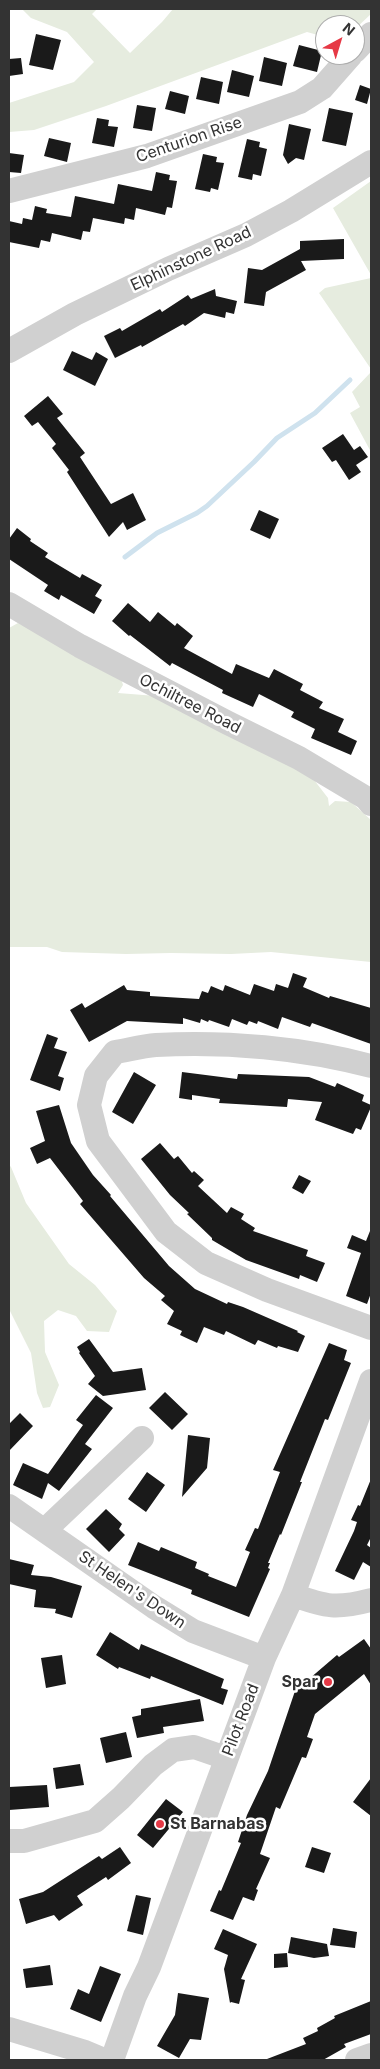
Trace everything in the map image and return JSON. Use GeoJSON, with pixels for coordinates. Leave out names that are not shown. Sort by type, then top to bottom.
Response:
{"type":"FeatureCollection","features":[{"type":"Feature","properties":{"kind":"street","name":"Centurion Rise"},"geometry":{"type":"LineString","coordinates":[[9,192],[147,156],[300,102],[322,88],[342,65]]}},
{"type":"Feature","properties":{"kind":"street","name":"Elphinstone Road"},"geometry":{"type":"LineString","coordinates":[[9,351],[75,314],[168,269],[246,235],[291,211],[371,162]]}},
{"type":"Feature","properties":{"kind":"street","name":"Ochiltree Road"},"geometry":{"type":"LineString","coordinates":[[9,604],[80,646],[299,758],[366,798],[371,804]]}},
{"type":"Feature","properties":{"kind":"street"},"geometry":{"type":"LineString","coordinates":[[371,1066],[334,1056],[296,1052],[211,1044],[154,1045],[115,1052],[96,1076],[89,1105],[98,1141],[166,1232],[206,1263],[267,1290],[371,1328]]}},
{"type":"Feature","properties":{"kind":"street","name":"Pilot Road"},"geometry":{"type":"LineString","coordinates":[[112,2060],[135,1996],[149,1968],[264,1658],[293,1595],[371,1381]]}},
{"type":"Feature","properties":{"kind":"street"},"geometry":{"type":"LineString","coordinates":[[44,1530],[142,1438]]}},
{"type":"Feature","properties":{"kind":"street","name":"St Helen's Down"},"geometry":{"type":"LineString","coordinates":[[9,1506],[154,1607],[193,1631],[264,1658]]}},
{"type":"Feature","properties":{"kind":"street"},"geometry":{"type":"LineString","coordinates":[[293,1595],[324,1605],[346,1606],[371,1600]]}},
{"type":"Feature","properties":{"kind":"street"},"geometry":{"type":"LineString","coordinates":[[9,1841],[24,1842],[95,1821],[121,1798],[153,1765],[173,1750],[194,1747],[226,1758]]}},
{"type":"Feature","properties":{"kind":"street"},"geometry":{"type":"LineString","coordinates":[[9,2029],[85,2052],[104,2060]]}},
{"type":"Feature","properties":{"kind":"street"},"geometry":{"type":"LineString","coordinates":[[357,2060],[371,2055]]}},
{"type":"Feature","properties":{"kind":"shaded area"},"geometry":{"type":"Polygon","coordinates":[[[22,9],[97,9],[92,14],[130,53],[173,9],[371,9],[371,14],[365,20],[365,15],[315,15],[315,34],[307,32],[106,106],[34,130],[9,132],[9,103],[74,82],[94,62],[67,32],[31,18],[22,9]]]}},
{"type":"Feature","properties":{"kind":"shaded area"},"geometry":{"type":"Polygon","coordinates":[[[371,181],[371,275],[333,208],[371,181]]]}},
{"type":"Feature","properties":{"kind":"shaded area"},"geometry":{"type":"Polygon","coordinates":[[[371,278],[371,369],[319,293],[325,288],[371,278]]]}},
{"type":"Feature","properties":{"kind":"shaded area"},"geometry":{"type":"Polygon","coordinates":[[[371,372],[371,452],[350,413],[360,407],[352,392],[371,372]]]}},
{"type":"Feature","properties":{"kind":"shaded area"},"geometry":{"type":"Polygon","coordinates":[[[18,623],[120,675],[123,685],[118,693],[156,696],[311,776],[328,798],[329,806],[335,801],[351,802],[371,820],[371,962],[271,952],[126,954],[62,952],[47,947],[9,947],[9,628],[18,623]]]}},
{"type":"Feature","properties":{"kind":"shaded area"},"geometry":{"type":"Polygon","coordinates":[[[9,1165],[26,1203],[69,1264],[95,1285],[117,1311],[109,1332],[87,1331],[76,1316],[58,1310],[44,1321],[45,1352],[59,1385],[50,1407],[43,1408],[37,1393],[31,1353],[9,1309],[9,1165]]]}},
{"type":"Feature","properties":{"kind":"building"},"geometry":{"type":"Polygon","coordinates":[[[36,34],[61,40],[53,70],[29,65],[36,34]]]}},
{"type":"Feature","properties":{"kind":"building"},"geometry":{"type":"Polygon","coordinates":[[[299,45],[315,49],[315,65],[319,65],[317,72],[293,66],[299,45]]]}},
{"type":"Feature","properties":{"kind":"building"},"geometry":{"type":"Polygon","coordinates":[[[264,57],[287,63],[282,86],[259,81],[264,57]]]}},
{"type":"Feature","properties":{"kind":"building"},"geometry":{"type":"Polygon","coordinates":[[[21,58],[23,74],[9,76],[9,59],[21,58]]]}},
{"type":"Feature","properties":{"kind":"building"},"geometry":{"type":"Polygon","coordinates":[[[232,70],[254,76],[249,97],[227,92],[232,70]]]}},
{"type":"Feature","properties":{"kind":"building"},"geometry":{"type":"Polygon","coordinates":[[[201,77],[223,82],[219,104],[196,99],[201,77]]]}},
{"type":"Feature","properties":{"kind":"building"},"geometry":{"type":"Polygon","coordinates":[[[360,85],[371,89],[367,104],[355,100],[360,85]]]}},
{"type":"Feature","properties":{"kind":"building"},"geometry":{"type":"Polygon","coordinates":[[[170,91],[189,96],[185,114],[165,109],[170,91]]]}},
{"type":"Feature","properties":{"kind":"building"},"geometry":{"type":"Polygon","coordinates":[[[137,105],[156,108],[152,131],[133,128],[137,105]]]}},
{"type":"Feature","properties":{"kind":"building"},"geometry":{"type":"Polygon","coordinates":[[[329,108],[353,113],[346,146],[322,141],[329,108]]]}},
{"type":"Feature","properties":{"kind":"building"},"geometry":{"type":"Polygon","coordinates":[[[97,118],[109,120],[108,126],[118,127],[114,147],[92,143],[97,118]]]}},
{"type":"Feature","properties":{"kind":"building"},"geometry":{"type":"Polygon","coordinates":[[[289,124],[311,129],[304,160],[296,158],[288,164],[283,155],[289,124]]]}},
{"type":"Feature","properties":{"kind":"building"},"geometry":{"type":"Polygon","coordinates":[[[49,138],[71,143],[67,162],[44,156],[49,138]]]}},
{"type":"Feature","properties":{"kind":"building"},"geometry":{"type":"Polygon","coordinates":[[[247,139],[260,142],[259,147],[267,149],[261,176],[253,174],[252,180],[238,177],[247,139]]]}},
{"type":"Feature","properties":{"kind":"building"},"geometry":{"type":"Polygon","coordinates":[[[9,153],[24,155],[21,173],[9,172],[9,153]]]}},
{"type":"Feature","properties":{"kind":"building"},"geometry":{"type":"Polygon","coordinates":[[[203,154],[217,157],[216,162],[224,163],[218,190],[211,188],[210,192],[195,189],[203,154]]]}},
{"type":"Feature","properties":{"kind":"building"},"geometry":{"type":"Polygon","coordinates":[[[156,172],[170,175],[169,180],[177,181],[172,208],[167,207],[165,215],[136,208],[134,220],[125,218],[124,224],[93,218],[90,232],[83,231],[81,240],[52,233],[50,242],[41,240],[39,248],[9,242],[9,221],[22,224],[23,218],[32,220],[35,206],[47,209],[46,213],[71,217],[75,196],[114,204],[118,184],[152,191],[156,172]]]}},
{"type":"Feature","properties":{"kind":"building"},"geometry":{"type":"Polygon","coordinates":[[[344,239],[344,259],[301,261],[306,270],[266,292],[264,306],[244,303],[248,268],[262,270],[300,249],[300,241],[344,239]]]}},
{"type":"Feature","properties":{"kind":"building"},"geometry":{"type":"Polygon","coordinates":[[[215,289],[216,296],[237,301],[234,314],[226,312],[225,318],[204,313],[185,326],[183,324],[142,347],[141,345],[115,358],[104,336],[120,328],[122,331],[160,309],[162,312],[188,295],[191,299],[215,289]]]}},
{"type":"Feature","properties":{"kind":"building"},"geometry":{"type":"Polygon","coordinates":[[[72,351],[92,360],[96,352],[108,359],[95,386],[63,370],[72,351]]]}},
{"type":"Feature","properties":{"kind":"building"},"geometry":{"type":"Polygon","coordinates":[[[48,396],[63,414],[57,418],[85,453],[80,457],[111,504],[133,493],[146,520],[127,530],[123,522],[109,537],[67,472],[69,470],[52,448],[56,444],[38,422],[32,426],[24,416],[48,396]]]}},
{"type":"Feature","properties":{"kind":"building"},"geometry":{"type":"Polygon","coordinates":[[[343,434],[354,450],[360,446],[368,457],[356,465],[361,472],[349,480],[336,460],[332,462],[322,448],[343,434]]]}},
{"type":"Feature","properties":{"kind":"building"},"geometry":{"type":"Polygon","coordinates":[[[259,510],[279,519],[270,539],[250,530],[259,510]]]}},
{"type":"Feature","properties":{"kind":"building"},"geometry":{"type":"Polygon","coordinates":[[[17,528],[31,539],[30,541],[48,553],[45,557],[80,578],[82,574],[102,585],[95,596],[102,600],[94,614],[61,595],[59,600],[44,591],[48,585],[9,559],[9,539],[17,528]]]}},
{"type":"Feature","properties":{"kind":"building"},"geometry":{"type":"Polygon","coordinates":[[[128,603],[150,622],[158,612],[175,626],[177,623],[193,636],[184,648],[232,674],[236,664],[269,678],[274,669],[303,684],[300,690],[323,702],[319,708],[344,719],[338,732],[357,741],[351,755],[311,738],[315,729],[291,717],[294,712],[259,694],[253,707],[222,693],[223,690],[172,663],[170,666],[112,621],[128,603]]]}},
{"type":"Feature","properties":{"kind":"building"},"geometry":{"type":"Polygon","coordinates":[[[293,973],[307,978],[303,987],[329,998],[330,996],[371,1008],[371,1044],[312,1023],[310,1027],[282,1017],[278,1029],[258,1021],[257,1024],[249,1021],[247,1025],[232,1019],[229,1027],[201,1019],[200,1023],[183,1018],[183,1024],[127,1021],[89,1042],[70,1010],[82,1003],[85,1008],[124,985],[127,990],[150,992],[150,996],[199,999],[202,991],[208,993],[211,986],[223,991],[225,985],[250,995],[254,984],[274,991],[276,984],[288,988],[293,973]]]}},
{"type":"Feature","properties":{"kind":"building"},"geometry":{"type":"Polygon","coordinates":[[[47,1034],[58,1038],[54,1048],[67,1052],[58,1076],[64,1078],[60,1091],[30,1080],[47,1034]]]}},
{"type":"Feature","properties":{"kind":"building"},"geometry":{"type":"Polygon","coordinates":[[[134,1072],[156,1085],[133,1124],[112,1112],[134,1072]]]}},
{"type":"Feature","properties":{"kind":"building"},"geometry":{"type":"Polygon","coordinates":[[[182,1072],[237,1079],[238,1074],[309,1077],[335,1087],[337,1083],[364,1095],[362,1101],[371,1105],[371,1107],[361,1130],[356,1128],[353,1134],[315,1120],[322,1102],[288,1099],[287,1107],[219,1103],[220,1099],[192,1095],[192,1100],[179,1098],[182,1072]]]}},
{"type":"Feature","properties":{"kind":"building"},"geometry":{"type":"Polygon","coordinates":[[[59,1105],[71,1143],[93,1175],[169,1266],[195,1289],[227,1304],[228,1302],[243,1307],[298,1331],[305,1336],[298,1352],[278,1346],[277,1348],[258,1340],[255,1345],[226,1331],[224,1335],[204,1327],[197,1343],[180,1335],[182,1331],[167,1324],[174,1311],[161,1300],[165,1296],[144,1278],[80,1204],[83,1201],[50,1158],[37,1164],[30,1148],[45,1141],[36,1111],[59,1105]]]}},
{"type":"Feature","properties":{"kind":"building"},"geometry":{"type":"Polygon","coordinates":[[[160,1143],[174,1159],[178,1156],[192,1173],[194,1171],[204,1180],[198,1186],[227,1213],[231,1207],[244,1214],[241,1219],[255,1228],[253,1231],[308,1250],[306,1256],[325,1263],[317,1282],[300,1275],[299,1279],[246,1260],[212,1240],[187,1214],[189,1213],[170,1195],[141,1159],[160,1143]]]}},
{"type":"Feature","properties":{"kind":"building"},"geometry":{"type":"Polygon","coordinates":[[[299,1175],[311,1181],[303,1194],[292,1188],[299,1175]]]}},
{"type":"Feature","properties":{"kind":"building"},"geometry":{"type":"Polygon","coordinates":[[[370,1231],[371,1293],[367,1304],[346,1296],[361,1253],[347,1248],[352,1235],[366,1241],[370,1231]]]}},
{"type":"Feature","properties":{"kind":"building"},"geometry":{"type":"Polygon","coordinates":[[[89,1339],[113,1372],[142,1368],[146,1390],[103,1396],[88,1384],[95,1376],[77,1347],[89,1339]]]}},
{"type":"Feature","properties":{"kind":"building"},"geometry":{"type":"Polygon","coordinates":[[[329,1343],[347,1350],[344,1360],[351,1363],[328,1420],[325,1419],[300,1482],[302,1482],[268,1563],[270,1563],[268,1568],[270,1569],[249,1617],[191,1594],[192,1590],[128,1565],[138,1542],[159,1551],[161,1547],[197,1562],[195,1568],[209,1574],[208,1576],[236,1587],[250,1552],[245,1550],[255,1528],[258,1529],[280,1472],[273,1470],[329,1343]]]}},
{"type":"Feature","properties":{"kind":"building"},"geometry":{"type":"Polygon","coordinates":[[[165,1392],[188,1414],[172,1430],[149,1408],[165,1392]]]}},
{"type":"Feature","properties":{"kind":"building"},"geometry":{"type":"Polygon","coordinates":[[[96,1395],[113,1408],[85,1444],[92,1449],[59,1491],[48,1483],[42,1499],[13,1485],[23,1463],[48,1474],[83,1425],[76,1420],[96,1395]]]}},
{"type":"Feature","properties":{"kind":"building"},"geometry":{"type":"Polygon","coordinates":[[[20,1413],[33,1426],[9,1451],[9,1424],[20,1413]]]}},
{"type":"Feature","properties":{"kind":"building"},"geometry":{"type":"Polygon","coordinates":[[[188,1435],[210,1438],[207,1468],[182,1497],[188,1435]]]}},
{"type":"Feature","properties":{"kind":"building"},"geometry":{"type":"Polygon","coordinates":[[[147,1472],[165,1485],[146,1512],[128,1499],[147,1472]]]}},
{"type":"Feature","properties":{"kind":"building"},"geometry":{"type":"Polygon","coordinates":[[[371,1479],[371,1537],[367,1545],[371,1548],[371,1567],[363,1562],[354,1580],[335,1571],[357,1522],[351,1520],[358,1505],[360,1506],[371,1479]]]}},
{"type":"Feature","properties":{"kind":"building"},"geometry":{"type":"Polygon","coordinates":[[[106,1509],[122,1524],[119,1529],[125,1535],[109,1552],[86,1529],[106,1509]]]}},
{"type":"Feature","properties":{"kind":"building"},"geometry":{"type":"Polygon","coordinates":[[[9,1559],[34,1565],[31,1575],[51,1577],[82,1586],[72,1618],[55,1613],[56,1609],[34,1607],[36,1590],[9,1584],[9,1559]]]}},
{"type":"Feature","properties":{"kind":"building"},"geometry":{"type":"Polygon","coordinates":[[[110,1632],[139,1650],[141,1644],[224,1679],[221,1688],[228,1690],[223,1705],[151,1676],[150,1679],[119,1667],[118,1669],[96,1655],[110,1632]]]}},
{"type":"Feature","properties":{"kind":"building"},"geometry":{"type":"Polygon","coordinates":[[[364,1639],[371,1649],[371,1685],[364,1674],[315,1714],[307,1737],[313,1739],[306,1758],[302,1757],[280,1809],[276,1807],[260,1854],[270,1858],[256,1889],[258,1890],[254,1901],[243,1897],[233,1920],[210,1911],[219,1890],[221,1891],[241,1843],[238,1842],[247,1815],[268,1771],[295,1691],[337,1655],[339,1657],[364,1639]]]}},
{"type":"Feature","properties":{"kind":"building"},"geometry":{"type":"Polygon","coordinates":[[[62,1655],[66,1684],[46,1688],[41,1658],[62,1655]]]}},
{"type":"Feature","properties":{"kind":"building"},"geometry":{"type":"Polygon","coordinates":[[[200,1699],[204,1721],[163,1727],[164,1733],[137,1738],[132,1717],[141,1715],[141,1709],[200,1699]]]}},
{"type":"Feature","properties":{"kind":"building"},"geometry":{"type":"Polygon","coordinates":[[[126,1732],[132,1757],[106,1763],[100,1738],[126,1732]]]}},
{"type":"Feature","properties":{"kind":"building"},"geometry":{"type":"Polygon","coordinates":[[[80,1764],[84,1785],[56,1789],[53,1768],[80,1764]]]}},
{"type":"Feature","properties":{"kind":"building"},"geometry":{"type":"Polygon","coordinates":[[[371,1778],[371,1816],[353,1802],[371,1778]]]}},
{"type":"Feature","properties":{"kind":"building"},"geometry":{"type":"Polygon","coordinates":[[[47,1785],[49,1807],[9,1810],[9,1787],[47,1785]]]}},
{"type":"Feature","properties":{"kind":"building","name":"St Barnabas"},"geometry":{"type":"Polygon","coordinates":[[[166,1799],[183,1812],[153,1848],[137,1835],[166,1799]]]}},
{"type":"Feature","properties":{"kind":"building"},"geometry":{"type":"Polygon","coordinates":[[[120,1847],[131,1863],[108,1880],[106,1877],[77,1896],[83,1905],[59,1921],[54,1915],[26,1924],[19,1899],[43,1892],[99,1856],[102,1859],[120,1847]]]}},
{"type":"Feature","properties":{"kind":"building"},"geometry":{"type":"Polygon","coordinates":[[[312,1847],[331,1853],[324,1873],[305,1867],[312,1847]]]}},
{"type":"Feature","properties":{"kind":"building"},"geometry":{"type":"Polygon","coordinates":[[[136,1895],[151,1898],[143,1935],[127,1931],[136,1895]]]}},
{"type":"Feature","properties":{"kind":"building"},"geometry":{"type":"Polygon","coordinates":[[[333,1928],[357,1932],[355,1948],[330,1945],[333,1928]]]}},
{"type":"Feature","properties":{"kind":"building"},"geometry":{"type":"Polygon","coordinates":[[[223,1929],[257,1944],[241,1979],[245,1980],[239,2004],[230,2003],[224,1969],[228,1955],[214,1949],[223,1929]]]}},
{"type":"Feature","properties":{"kind":"building"},"geometry":{"type":"Polygon","coordinates":[[[291,1937],[327,1944],[329,1956],[314,1958],[288,1953],[291,1937]]]}},
{"type":"Feature","properties":{"kind":"building"},"geometry":{"type":"Polygon","coordinates":[[[287,1953],[288,1967],[274,1968],[274,1954],[287,1953]]]}},
{"type":"Feature","properties":{"kind":"building"},"geometry":{"type":"Polygon","coordinates":[[[50,1965],[53,1985],[26,1988],[23,1969],[50,1965]]]}},
{"type":"Feature","properties":{"kind":"building"},"geometry":{"type":"Polygon","coordinates":[[[100,1966],[121,1974],[101,2022],[70,2009],[78,1989],[89,1994],[100,1966]]]}},
{"type":"Feature","properties":{"kind":"building"},"geometry":{"type":"Polygon","coordinates":[[[178,1993],[209,1998],[201,2040],[190,2039],[179,2058],[157,2046],[175,2015],[178,1993]]]}},
{"type":"Feature","properties":{"kind":"building"},"geometry":{"type":"Polygon","coordinates":[[[371,2001],[371,2034],[344,2044],[346,2047],[323,2060],[267,2060],[306,2044],[303,2038],[318,2031],[317,2028],[335,2018],[334,2016],[371,2001]]]}},
{"type":"Feature","properties":{"kind":"waterway"},"geometry":{"type":"LineString","coordinates":[[125,557],[157,533],[207,506],[277,438],[315,413],[350,380]]}},
{"type":"Feature","properties":{"kind":"place","name":"Spar"},"geometry":{"type":"Point","coordinates":[328,1682]}},
{"type":"Feature","properties":{"kind":"place","name":"St Barnabas"},"geometry":{"type":"Point","coordinates":[160,1824]}}]}
